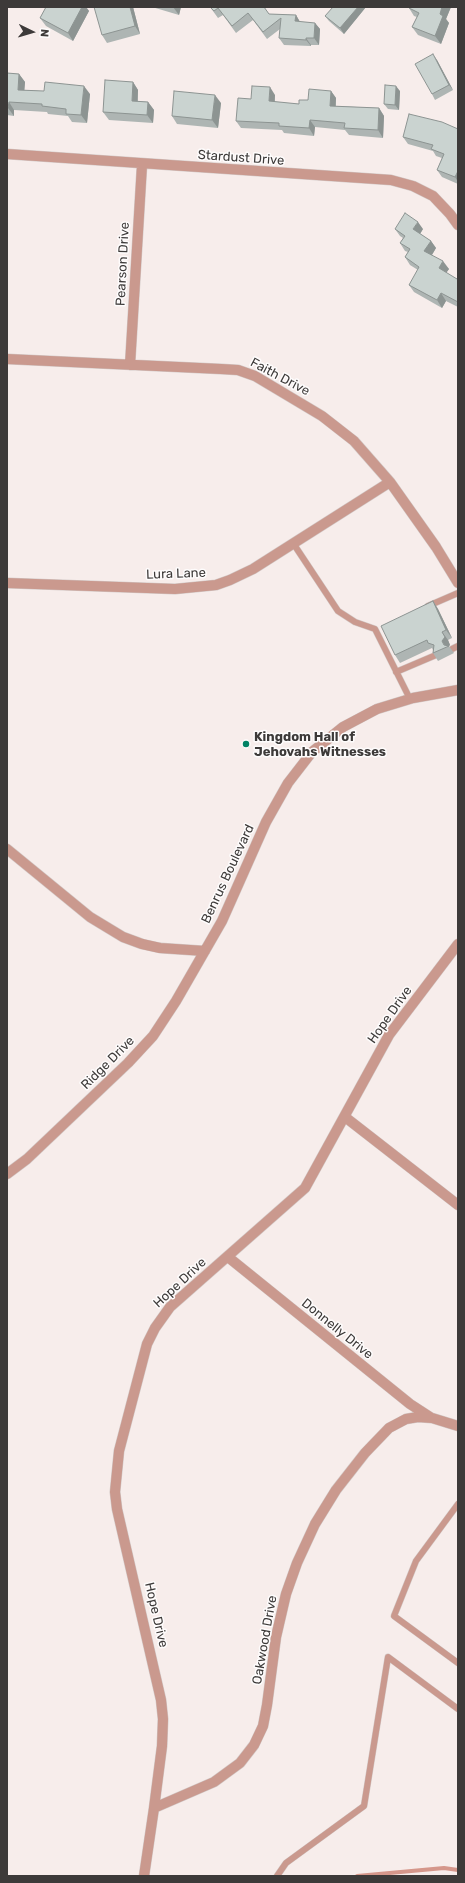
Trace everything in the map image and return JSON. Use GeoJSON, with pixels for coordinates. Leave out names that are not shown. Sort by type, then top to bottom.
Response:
{"type":"FeatureCollection","features":[{"type":"Feature","properties":{"kind":"street","name":"Stardust Drive"},"geometry":{"type":"LineString","coordinates":[[7,154],[142,165],[391,180],[413,186],[433,196],[458,225]]}},
{"type":"Feature","properties":{"kind":"street","name":"Pearson Drive"},"geometry":{"type":"LineString","coordinates":[[130,365],[142,165]]}},
{"type":"Feature","properties":{"kind":"street","name":"Faith Drive"},"geometry":{"type":"LineString","coordinates":[[7,359],[238,370],[255,376],[306,405],[342,430],[354,441],[390,482],[436,547],[458,583]]}},
{"type":"Feature","properties":{"kind":"street","name":"Lura Lane"},"geometry":{"type":"LineString","coordinates":[[7,583],[175,589],[201,588],[230,580],[253,569],[390,482]]}},
{"type":"Feature","properties":{"kind":"street","name":"Benrus Boulevard"},"geometry":{"type":"LineString","coordinates":[[205,951],[232,900],[266,822],[288,783],[299,767],[327,739],[343,728],[377,709],[410,699],[458,690]]}},
{"type":"Feature","properties":{"kind":"street"},"geometry":{"type":"LineString","coordinates":[[7,849],[90,917],[123,937],[142,944],[160,948],[205,951]]}},
{"type":"Feature","properties":{"kind":"street","name":"Hope Drive"},"geometry":{"type":"LineString","coordinates":[[154,1808],[162,1746],[163,1719],[161,1700],[117,1509],[116,1474],[119,1451],[145,1352],[155,1328],[170,1307],[228,1258],[305,1188],[389,1035],[458,944]]}},
{"type":"Feature","properties":{"kind":"street","name":"Ridge Drive"},"geometry":{"type":"LineString","coordinates":[[7,1174],[27,1159],[128,1063],[153,1036],[176,1001],[205,951]]}},
{"type":"Feature","properties":{"kind":"street"},"geometry":{"type":"LineString","coordinates":[[345,1117],[458,1205]]}},
{"type":"Feature","properties":{"kind":"street","name":"Donnelly Drive"},"geometry":{"type":"LineString","coordinates":[[228,1258],[410,1404],[432,1418]]}},
{"type":"Feature","properties":{"kind":"street","name":"Oakwood Drive"},"geometry":{"type":"LineString","coordinates":[[154,1808],[214,1782],[240,1763],[254,1745],[263,1726],[276,1637],[286,1594],[297,1563],[316,1524],[336,1490],[365,1453],[389,1428],[406,1419],[418,1417],[432,1418],[458,1426]]}},
{"type":"Feature","properties":{"kind":"street"},"geometry":{"type":"LineString","coordinates":[[144,1876],[154,1808]]}},
{"type":"Feature","properties":{"kind":"lane"},"geometry":{"type":"LineString","coordinates":[[294,543],[338,611],[355,622],[375,628],[382,626]]}},
{"type":"Feature","properties":{"kind":"lane"},"geometry":{"type":"LineString","coordinates":[[423,608],[458,593]]}},
{"type":"Feature","properties":{"kind":"lane"},"geometry":{"type":"LineString","coordinates":[[375,628],[410,699]]}},
{"type":"Feature","properties":{"kind":"lane"},"geometry":{"type":"LineString","coordinates":[[396,672],[436,655]]}},
{"type":"Feature","properties":{"kind":"lane"},"geometry":{"type":"LineString","coordinates":[[458,1504],[416,1561],[394,1616],[458,1663]]}},
{"type":"Feature","properties":{"kind":"lane"},"geometry":{"type":"LineString","coordinates":[[277,1876],[286,1863],[364,1806],[388,1657],[458,1709]]}},
{"type":"Feature","properties":{"kind":"building"},"geometry":{"type":"Polygon","coordinates":[[[46,7],[82,7],[68,33],[40,18],[46,7]]]}},
{"type":"Feature","properties":{"kind":"building"},"geometry":{"type":"Polygon","coordinates":[[[94,7],[130,7],[135,26],[102,35],[94,7]]]}},
{"type":"Feature","properties":{"kind":"building"},"geometry":{"type":"Polygon","coordinates":[[[210,7],[264,7],[269,14],[296,15],[295,21],[315,23],[314,38],[306,38],[306,40],[279,38],[281,18],[263,32],[248,13],[232,26],[218,8],[214,11],[210,7]]]}},
{"type":"Feature","properties":{"kind":"building"},"geometry":{"type":"Polygon","coordinates":[[[333,7],[358,7],[340,28],[325,16],[333,7]]]}},
{"type":"Feature","properties":{"kind":"building"},"geometry":{"type":"Polygon","coordinates":[[[409,7],[442,7],[440,14],[443,16],[435,36],[412,27],[419,13],[409,7]]]}},
{"type":"Feature","properties":{"kind":"building"},"geometry":{"type":"Polygon","coordinates":[[[433,54],[449,85],[432,94],[415,64],[433,54]]]}},
{"type":"Feature","properties":{"kind":"building"},"geometry":{"type":"Polygon","coordinates":[[[7,73],[19,74],[18,90],[44,91],[45,82],[84,86],[81,115],[66,114],[66,109],[42,106],[42,104],[9,102],[7,108],[7,73]]]}},
{"type":"Feature","properties":{"kind":"building"},"geometry":{"type":"Polygon","coordinates":[[[105,80],[133,82],[132,101],[148,102],[147,115],[103,112],[105,80]]]}},
{"type":"Feature","properties":{"kind":"building"},"geometry":{"type":"Polygon","coordinates":[[[385,85],[396,86],[395,105],[384,104],[385,85]]]}},
{"type":"Feature","properties":{"kind":"building"},"geometry":{"type":"Polygon","coordinates":[[[252,86],[270,87],[269,101],[299,104],[299,100],[308,100],[309,89],[331,91],[330,106],[379,108],[378,130],[344,128],[345,123],[310,120],[309,128],[279,126],[279,123],[236,121],[238,98],[251,99],[252,86]]]}},
{"type":"Feature","properties":{"kind":"building"},"geometry":{"type":"Polygon","coordinates":[[[174,91],[215,95],[212,120],[172,116],[174,91]]]}},
{"type":"Feature","properties":{"kind":"building"},"geometry":{"type":"Polygon","coordinates":[[[409,114],[442,122],[458,129],[458,171],[455,177],[437,170],[444,154],[431,149],[433,145],[403,137],[409,114]]]}},
{"type":"Feature","properties":{"kind":"building"},"geometry":{"type":"Polygon","coordinates":[[[405,213],[418,222],[413,229],[431,241],[424,251],[443,261],[439,268],[457,279],[458,277],[458,302],[441,293],[437,300],[409,285],[419,267],[405,257],[410,249],[400,243],[405,236],[395,229],[405,213]]]}},
{"type":"Feature","properties":{"kind":"building"},"geometry":{"type":"Polygon","coordinates":[[[433,601],[446,630],[442,632],[445,637],[442,641],[444,645],[449,646],[433,653],[434,645],[428,643],[427,640],[395,655],[381,626],[433,601]]]}},
{"type":"Feature","properties":{"kind":"waterway"},"geometry":{"type":"LineString","coordinates":[[357,1876],[444,1868],[458,1870]]}},
{"type":"Feature","properties":{"kind":"place","name":"Kingdom Hall of Jehovahs Witnesses"},"geometry":{"type":"Point","coordinates":[246,744]}}]}
